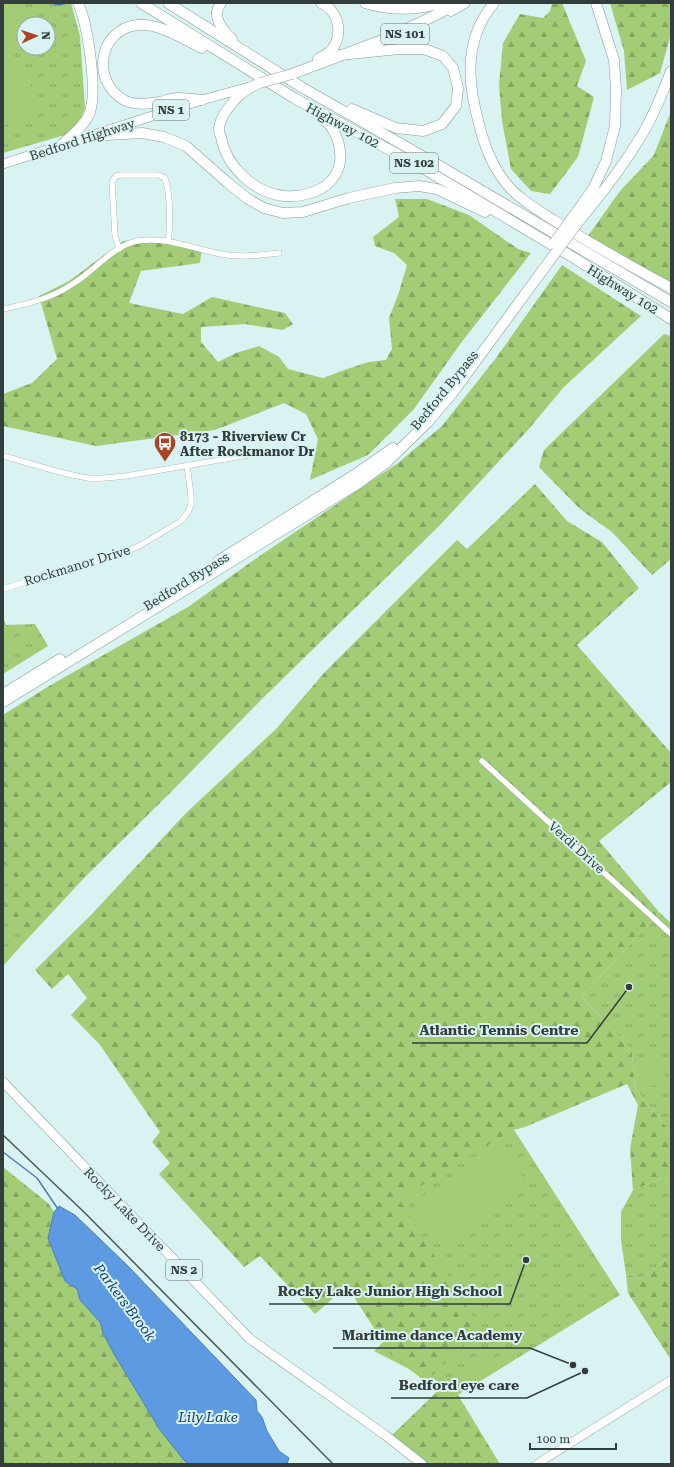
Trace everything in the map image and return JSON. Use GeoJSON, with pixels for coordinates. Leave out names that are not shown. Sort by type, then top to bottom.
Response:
{"type":"FeatureCollection","features":[{"type":"Feature","properties":{"kind":"highway"},"geometry":{"type":"LineString","coordinates":[[60,146],[79,129],[88,117],[92,106],[93,90],[88,36],[78,3]]}},
{"type":"Feature","properties":{"kind":"highway","name":"Highway 102"},"geometry":{"type":"LineString","coordinates":[[140,3],[279,89],[421,167],[546,241],[671,319]]}},
{"type":"Feature","properties":{"kind":"highway","name":"Highway 102"},"geometry":{"type":"LineString","coordinates":[[168,3],[304,88],[671,302]]}},
{"type":"Feature","properties":{"kind":"highway"},"geometry":{"type":"LineString","coordinates":[[221,3],[217,11],[219,22],[225,34],[276,71]]}},
{"type":"Feature","properties":{"kind":"highway"},"geometry":{"type":"LineString","coordinates":[[292,74],[329,52],[336,43],[339,32],[336,20],[331,9],[321,3]]}},
{"type":"Feature","properties":{"kind":"highway"},"geometry":{"type":"LineString","coordinates":[[365,3],[399,9],[431,6],[442,3]]}},
{"type":"Feature","properties":{"kind":"highway","name":"NS 101"},"geometry":{"type":"LineString","coordinates":[[257,85],[292,74],[397,34],[456,3]]}},
{"type":"Feature","properties":{"kind":"highway","name":"NS 101"},"geometry":{"type":"LineString","coordinates":[[340,55],[372,47],[396,38],[439,19],[466,3]]}},
{"type":"Feature","properties":{"kind":"highway"},"geometry":{"type":"LineString","coordinates":[[494,3],[481,24],[473,45],[470,66],[470,83],[480,127],[488,153],[499,172],[510,188],[525,202],[576,234],[671,288]]}},
{"type":"Feature","properties":{"kind":"highway","name":"Bedford Bypass"},"geometry":{"type":"LineString","coordinates":[[3,694],[198,574],[384,456],[425,418],[576,219],[593,189],[606,161],[615,126],[616,89],[614,60],[596,3]]}},
{"type":"Feature","properties":{"kind":"highway"},"geometry":{"type":"LineString","coordinates":[[202,100],[176,98],[140,104],[124,100],[112,89],[104,76],[103,56],[109,41],[120,30],[137,25],[155,26],[242,66]]}},
{"type":"Feature","properties":{"kind":"highway"},"geometry":{"type":"LineString","coordinates":[[304,88],[396,128],[423,131],[442,124],[456,106],[458,88],[454,68],[443,56],[424,49],[399,49],[340,55]]}},
{"type":"Feature","properties":{"kind":"highway","name":"Bedford Bypass"},"geometry":{"type":"LineString","coordinates":[[576,219],[598,198],[638,141],[656,108],[671,71]]}},
{"type":"Feature","properties":{"kind":"highway"},"geometry":{"type":"LineString","coordinates":[[257,85],[238,96],[226,110],[219,129],[223,148],[231,164],[244,178],[266,191],[283,196],[307,194],[320,190],[328,184],[339,170],[342,152],[335,133],[326,121],[279,89]]}},
{"type":"Feature","properties":{"kind":"highway"},"geometry":{"type":"LineString","coordinates":[[90,136],[142,133],[164,137],[186,146],[228,183],[248,198],[264,208],[283,213],[303,212],[349,198],[395,188],[419,186],[436,189],[446,193],[546,241]]}},
{"type":"Feature","properties":{"kind":"highway","name":"Bedford Bypass"},"geometry":{"type":"LineString","coordinates":[[3,702],[346,490],[386,463],[423,428],[451,395],[539,269]]}},
{"type":"Feature","properties":{"kind":"highway"},"geometry":{"type":"LineString","coordinates":[[635,281],[648,285],[671,298]]}},
{"type":"Feature","properties":{"kind":"main road","name":"Bedford Highway"},"geometry":{"type":"LineString","coordinates":[[3,164],[202,100],[257,85]]}},
{"type":"Feature","properties":{"kind":"main road","name":"Rocky Lake Drive"},"geometry":{"type":"LineString","coordinates":[[3,1082],[250,1339],[386,1435],[422,1464]]}},
{"type":"Feature","properties":{"kind":"main road"},"geometry":{"type":"LineString","coordinates":[[537,1464],[671,1380]]}},
{"type":"Feature","properties":{"kind":"street"},"geometry":{"type":"LineString","coordinates":[[118,249],[115,235],[112,182],[116,176],[120,175],[158,174],[165,178],[167,184],[169,223],[168,241]]}},
{"type":"Feature","properties":{"kind":"street"},"geometry":{"type":"LineString","coordinates":[[3,309],[36,301],[56,294],[88,274],[118,249],[137,241],[161,239],[228,255],[279,253]]}},
{"type":"Feature","properties":{"kind":"street"},"geometry":{"type":"LineString","coordinates":[[3,456],[88,478],[102,478],[126,476],[272,451]]}},
{"type":"Feature","properties":{"kind":"street","name":"Rockmanor Drive"},"geometry":{"type":"LineString","coordinates":[[3,589],[123,554],[181,521],[188,512],[191,496],[187,465]]}},
{"type":"Feature","properties":{"kind":"street","name":"Verdi Drive"},"geometry":{"type":"LineString","coordinates":[[482,761],[671,934]]}},
{"type":"Feature","properties":{"kind":"green space"},"geometry":{"type":"Polygon","coordinates":[[[3,3],[71,3],[80,36],[85,108],[79,123],[65,135],[3,153],[3,3]]]}},
{"type":"Feature","properties":{"kind":"green space"},"geometry":{"type":"Polygon","coordinates":[[[3,3],[21,3],[27,16],[16,16],[16,43],[3,48],[3,3]]]}},
{"type":"Feature","properties":{"kind":"green space"},"geometry":{"type":"Polygon","coordinates":[[[552,3],[562,3],[586,61],[577,86],[594,97],[578,157],[550,194],[531,191],[511,169],[502,121],[499,84],[503,43],[520,14],[543,18],[550,11],[552,3]]]}},
{"type":"Feature","properties":{"kind":"green space"},"geometry":{"type":"Polygon","coordinates":[[[610,3],[671,3],[671,34],[660,73],[627,90],[624,51],[610,3]]]}},
{"type":"Feature","properties":{"kind":"green space"},"geometry":{"type":"Polygon","coordinates":[[[3,54],[22,69],[30,80],[37,103],[29,109],[28,112],[3,126],[3,54]]]}},
{"type":"Feature","properties":{"kind":"green space"},"geometry":{"type":"Polygon","coordinates":[[[671,111],[671,283],[588,236],[620,191],[654,155],[671,111]]]}},
{"type":"Feature","properties":{"kind":"green space"},"geometry":{"type":"Polygon","coordinates":[[[395,199],[427,199],[469,215],[518,249],[531,253],[461,343],[414,409],[368,455],[310,480],[318,439],[306,414],[284,403],[215,430],[96,446],[3,426],[3,394],[32,383],[57,359],[39,296],[69,281],[123,241],[161,238],[202,247],[200,263],[141,271],[129,303],[183,314],[212,297],[285,313],[293,324],[283,330],[245,324],[201,327],[201,342],[218,362],[236,353],[259,346],[279,357],[288,369],[323,378],[369,362],[386,360],[392,349],[389,318],[407,265],[394,253],[375,246],[373,237],[399,217],[395,199]]]}},
{"type":"Feature","properties":{"kind":"green space"},"geometry":{"type":"Polygon","coordinates":[[[562,265],[641,316],[564,387],[527,431],[440,525],[261,700],[86,876],[31,935],[11,927],[5,901],[15,891],[13,865],[3,864],[3,715],[49,686],[188,607],[261,555],[398,463],[442,426],[496,358],[562,265]]]}},
{"type":"Feature","properties":{"kind":"green space"},"geometry":{"type":"Polygon","coordinates":[[[664,334],[671,336],[671,559],[652,575],[612,532],[580,509],[539,467],[544,450],[664,334]]]}},
{"type":"Feature","properties":{"kind":"green space"},"geometry":{"type":"Polygon","coordinates":[[[535,484],[567,521],[602,542],[639,588],[577,645],[671,753],[671,782],[599,841],[659,912],[582,997],[632,1051],[635,1089],[671,1132],[671,1175],[633,1190],[630,1149],[638,1105],[627,1084],[525,1127],[513,1130],[399,1199],[480,1328],[426,1382],[391,1355],[347,1286],[315,1314],[260,1256],[244,1267],[159,1174],[170,1163],[152,1142],[160,1132],[100,1045],[71,1015],[87,998],[68,974],[52,989],[35,970],[91,915],[186,813],[276,729],[324,673],[457,540],[467,549],[535,484]]]}},
{"type":"Feature","properties":{"kind":"green space"},"geometry":{"type":"Polygon","coordinates":[[[3,617],[6,625],[35,624],[48,646],[3,674],[3,617]]]}},
{"type":"Feature","properties":{"kind":"green space"},"geometry":{"type":"Polygon","coordinates":[[[3,625],[6,625],[16,653],[3,658],[3,625]]]}},
{"type":"Feature","properties":{"kind":"green space"},"geometry":{"type":"Polygon","coordinates":[[[3,850],[64,898],[3,966],[3,850]]]}},
{"type":"Feature","properties":{"kind":"green space"},"geometry":{"type":"Polygon","coordinates":[[[659,912],[671,923],[671,1132],[635,1089],[632,1051],[582,997],[659,912]]]}},
{"type":"Feature","properties":{"kind":"green space"},"geometry":{"type":"Polygon","coordinates":[[[668,1045],[671,1045],[671,1105],[668,1045]]]}},
{"type":"Feature","properties":{"kind":"green space"},"geometry":{"type":"Polygon","coordinates":[[[664,1062],[665,1085],[650,1086],[649,1063],[664,1062]]]}},
{"type":"Feature","properties":{"kind":"green space"},"geometry":{"type":"Polygon","coordinates":[[[635,1064],[647,1064],[648,1085],[636,1085],[635,1064]]]}},
{"type":"Feature","properties":{"kind":"green space"},"geometry":{"type":"Polygon","coordinates":[[[507,1119],[620,1295],[453,1398],[444,1385],[422,1372],[413,1371],[374,1351],[411,1314],[385,1195],[507,1119]]]}},
{"type":"Feature","properties":{"kind":"green space"},"geometry":{"type":"Polygon","coordinates":[[[504,1146],[529,1188],[439,1244],[413,1202],[504,1146]]]}},
{"type":"Feature","properties":{"kind":"green space"},"geometry":{"type":"Polygon","coordinates":[[[3,1167],[49,1204],[54,1212],[48,1238],[65,1281],[77,1289],[80,1300],[100,1322],[103,1333],[114,1354],[160,1430],[188,1464],[3,1464],[3,1167]]]}},
{"type":"Feature","properties":{"kind":"green space"},"geometry":{"type":"Polygon","coordinates":[[[671,1175],[671,1256],[640,1279],[626,1274],[621,1241],[621,1212],[633,1190],[671,1175]]]}},
{"type":"Feature","properties":{"kind":"green space"},"geometry":{"type":"Polygon","coordinates":[[[671,1256],[671,1360],[628,1293],[626,1274],[640,1279],[671,1256]]]}},
{"type":"Feature","properties":{"kind":"green space"},"geometry":{"type":"Polygon","coordinates":[[[485,1355],[494,1368],[470,1384],[462,1372],[485,1355]]]}},
{"type":"Feature","properties":{"kind":"green space"},"geometry":{"type":"Polygon","coordinates":[[[444,1385],[453,1398],[458,1395],[500,1464],[418,1464],[391,1436],[444,1385]]]}},
{"type":"Feature","properties":{"kind":"water","name":"Lily Lake"},"geometry":{"type":"Polygon","coordinates":[[[59,1206],[75,1215],[128,1266],[256,1400],[257,1411],[262,1417],[267,1431],[279,1451],[289,1458],[287,1464],[188,1464],[183,1459],[160,1430],[114,1354],[103,1333],[100,1322],[80,1300],[77,1289],[65,1281],[48,1238],[54,1212],[59,1206]]]}},
{"type":"Feature","properties":{"kind":"waterway"},"geometry":{"type":"LineString","coordinates":[[51,3],[59,5],[67,3]]}},
{"type":"Feature","properties":{"kind":"waterway","name":"Parkers Brook"},"geometry":{"type":"LineString","coordinates":[[3,1152],[37,1178],[58,1209]]}},
{"type":"Feature","properties":{"kind":"railway"},"geometry":{"type":"LineString","coordinates":[[3,1135],[85,1213],[333,1464]]}},
{"type":"Feature","properties":{"kind":"place","name":"8173 - Riverview Cr After Rockmanor Dr"},"geometry":{"type":"Point","coordinates":[165,462]}},
{"type":"Feature","properties":{"kind":"place","name":"Atlantic Tennis Centre"},"geometry":{"type":"Point","coordinates":[629,987]}},
{"type":"Feature","properties":{"kind":"place","name":"Rocky Lake Junior High School"},"geometry":{"type":"Point","coordinates":[526,1260]}},
{"type":"Feature","properties":{"kind":"place","name":"Maritime dance Academy"},"geometry":{"type":"Point","coordinates":[573,1365]}},
{"type":"Feature","properties":{"kind":"place","name":"Bedford eye care"},"geometry":{"type":"Point","coordinates":[585,1371]}}]}
